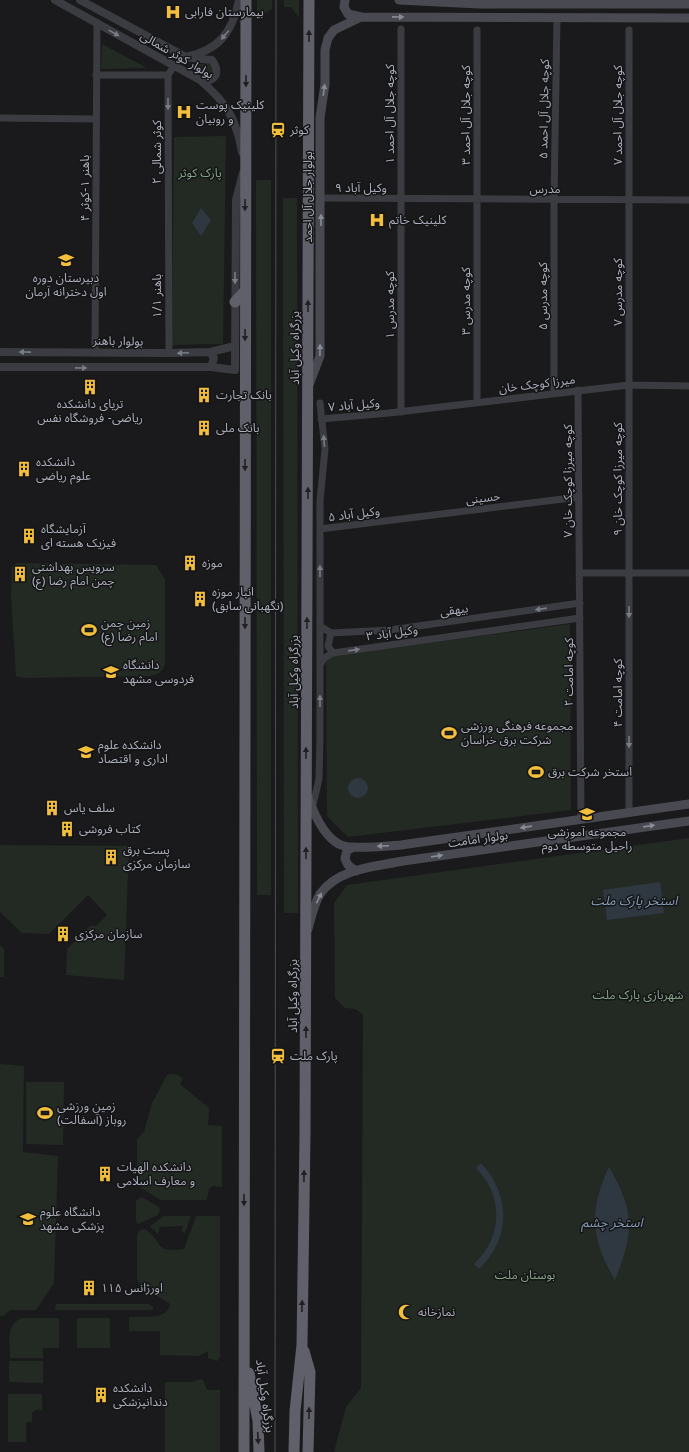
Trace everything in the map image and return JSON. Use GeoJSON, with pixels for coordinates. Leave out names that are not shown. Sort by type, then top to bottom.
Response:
{"type":"FeatureCollection","features":[{"type":"Feature","properties":{"kind":"highway","name":"بزرگراه وکیل آباد"},"geometry":{"type":"LineString","coordinates":[[244,1452],[246,0]]}},
{"type":"Feature","properties":{"kind":"highway","name":"بزرگراه وکیل آباد"},"geometry":{"type":"LineString","coordinates":[[294,1452],[295,1411],[302,1344],[306,934],[309,0]]}},
{"type":"Feature","properties":{"kind":"highway"},"geometry":{"type":"LineString","coordinates":[[235,302],[245,291]]}},
{"type":"Feature","properties":{"kind":"highway","name":"بزرگراه وکیل آباد"},"geometry":{"type":"LineString","coordinates":[[244,1344],[258,1421],[259,1452]]}},
{"type":"Feature","properties":{"kind":"highway"},"geometry":{"type":"LineString","coordinates":[[236,1452],[244,1344]]}},
{"type":"Feature","properties":{"kind":"highway","name":"بزرگراه وکیل آباد"},"geometry":{"type":"LineString","coordinates":[[302,1344],[310,1372],[308,1452]]}},
{"type":"Feature","properties":{"kind":"main road"},"geometry":{"type":"LineString","coordinates":[[345,0],[344,7],[348,14],[361,17]]}},
{"type":"Feature","properties":{"kind":"main road"},"geometry":{"type":"LineString","coordinates":[[399,0],[479,4],[557,2],[689,4]]}},
{"type":"Feature","properties":{"kind":"main road"},"geometry":{"type":"LineString","coordinates":[[667,4],[667,18]]}},
{"type":"Feature","properties":{"kind":"main road","name":"بولوار جلال آل احمد"},"geometry":{"type":"LineString","coordinates":[[308,386],[320,356],[320,118],[325,84],[325,50],[328,38],[334,30],[361,17],[689,18]]}},
{"type":"Feature","properties":{"kind":"main road","name":"بولوار امامت"},"geometry":{"type":"LineString","coordinates":[[306,792],[312,809],[332,838],[342,846],[354,847],[401,846],[689,804]]}},
{"type":"Feature","properties":{"kind":"main road","name":"بولوار امامت"},"geometry":{"type":"LineString","coordinates":[[306,934],[319,896],[338,876],[403,861],[689,821]]}},
{"type":"Feature","properties":{"kind":"main road"},"geometry":{"type":"LineString","coordinates":[[354,847],[347,850],[345,859],[348,865],[356,871]]}},
{"type":"Feature","properties":{"kind":"street","name":"بولوار کوثر شمالی"},"geometry":{"type":"LineString","coordinates":[[55,0],[200,80],[219,97],[232,116],[239,134],[245,166]]}},
{"type":"Feature","properties":{"kind":"street","name":"بولوار کوثر شمالی"},"geometry":{"type":"LineString","coordinates":[[80,0],[186,57],[201,54],[220,41],[228,32],[236,17],[239,0]]}},
{"type":"Feature","properties":{"kind":"street","name":"کوچه جلال آل احمد ۵"},"geometry":{"type":"LineString","coordinates":[[554,200],[557,18]]}},
{"type":"Feature","properties":{"kind":"street","name":"باهنر ۱-کوثر ۴"},"geometry":{"type":"LineString","coordinates":[[95,353],[97,23]]}},
{"type":"Feature","properties":{"kind":"street","name":"کوچه جلال آل احمد ۱"},"geometry":{"type":"LineString","coordinates":[[401,29],[402,199]]}},
{"type":"Feature","properties":{"kind":"street","name":"کوچه جلال آل احمد ۳"},"geometry":{"type":"LineString","coordinates":[[476,199],[477,30]]}},
{"type":"Feature","properties":{"kind":"street","name":"کوچه جلال آل احمد ۷"},"geometry":{"type":"LineString","coordinates":[[629,30],[629,200]]}},
{"type":"Feature","properties":{"kind":"street"},"geometry":{"type":"LineString","coordinates":[[186,57],[212,60],[216,66],[216,73],[213,79],[208,82],[200,80]]}},
{"type":"Feature","properties":{"kind":"street"},"geometry":{"type":"LineString","coordinates":[[96,75],[168,75],[174,66]]}},
{"type":"Feature","properties":{"kind":"street","name":"کوثر شمالی ۲"},"geometry":{"type":"LineString","coordinates":[[168,75],[168,239]]}},
{"type":"Feature","properties":{"kind":"street"},"geometry":{"type":"LineString","coordinates":[[0,118],[96,119]]}},
{"type":"Feature","properties":{"kind":"street"},"geometry":{"type":"LineString","coordinates":[[0,367],[211,367],[235,370],[236,200],[245,166]]}},
{"type":"Feature","properties":{"kind":"street","name":"۹ وکیل آباد"},"geometry":{"type":"LineString","coordinates":[[321,198],[402,199]]}},
{"type":"Feature","properties":{"kind":"street","name":"مدرس"},"geometry":{"type":"LineString","coordinates":[[402,199],[689,200]]}},
{"type":"Feature","properties":{"kind":"street","name":"کوچه مدرس ۱"},"geometry":{"type":"LineString","coordinates":[[401,412],[402,199]]}},
{"type":"Feature","properties":{"kind":"street","name":"کوچه مدرس ۳"},"geometry":{"type":"LineString","coordinates":[[476,199],[477,402]]}},
{"type":"Feature","properties":{"kind":"street","name":"کوچه مدرس ۵"},"geometry":{"type":"LineString","coordinates":[[554,200],[554,393]]}},
{"type":"Feature","properties":{"kind":"street","name":"کوچه مدرس ۷"},"geometry":{"type":"LineString","coordinates":[[629,200],[629,385]]}},
{"type":"Feature","properties":{"kind":"street","name":"باهنر ۱/۱"},"geometry":{"type":"LineString","coordinates":[[168,239],[169,354]]}},
{"type":"Feature","properties":{"kind":"street","name":"بولوار باهنر"},"geometry":{"type":"LineString","coordinates":[[0,352],[169,354],[210,352],[235,346]]}},
{"type":"Feature","properties":{"kind":"street"},"geometry":{"type":"LineString","coordinates":[[51,352],[51,368]]}},
{"type":"Feature","properties":{"kind":"street"},"geometry":{"type":"LineString","coordinates":[[210,352],[214,358],[211,367]]}},
{"type":"Feature","properties":{"kind":"street","name":"میرزا کوچک خان"},"geometry":{"type":"LineString","coordinates":[[389,413],[629,385],[689,386]]}},
{"type":"Feature","properties":{"kind":"street","name":"کوچه میرزا کوچک خان ۹"},"geometry":{"type":"LineString","coordinates":[[629,385],[629,573]]}},
{"type":"Feature","properties":{"kind":"street","name":"کوچه میرزا کوچک خان ۷"},"geometry":{"type":"LineString","coordinates":[[578,390],[580,573]]}},
{"type":"Feature","properties":{"kind":"street"},"geometry":{"type":"LineString","coordinates":[[312,809],[319,779],[320,529],[324,449],[320,403]]}},
{"type":"Feature","properties":{"kind":"street","name":"۷ وکیل آباد"},"geometry":{"type":"LineString","coordinates":[[321,418],[389,413]]}},
{"type":"Feature","properties":{"kind":"street","name":"حسینی"},"geometry":{"type":"LineString","coordinates":[[390,520],[579,497]]}},
{"type":"Feature","properties":{"kind":"street","name":"وکیل آباد ۵"},"geometry":{"type":"LineString","coordinates":[[320,529],[390,520]]}},
{"type":"Feature","properties":{"kind":"street"},"geometry":{"type":"LineString","coordinates":[[580,573],[689,573]]}},
{"type":"Feature","properties":{"kind":"street","name":"کوچه امامت ۲"},"geometry":{"type":"LineString","coordinates":[[580,573],[581,819]]}},
{"type":"Feature","properties":{"kind":"street","name":"کوچه امامت ۴"},"geometry":{"type":"LineString","coordinates":[[629,573],[629,812]]}},
{"type":"Feature","properties":{"kind":"street","name":"بیهقی"},"geometry":{"type":"LineString","coordinates":[[332,633],[390,630],[580,603]]}},
{"type":"Feature","properties":{"kind":"street"},"geometry":{"type":"LineString","coordinates":[[471,618],[472,633],[580,618]]}},
{"type":"Feature","properties":{"kind":"street"},"geometry":{"type":"LineString","coordinates":[[320,626],[332,633],[328,646],[333,653],[324,658],[320,665]]}},
{"type":"Feature","properties":{"kind":"street","name":"۳ وکیل آباد"},"geometry":{"type":"LineString","coordinates":[[333,653],[472,633]]}},
{"type":"Feature","properties":{"kind":"green space"},"geometry":{"type":"Polygon","coordinates":[[[257,0],[272,0],[272,9],[257,18],[257,0]]]}},
{"type":"Feature","properties":{"kind":"green space"},"geometry":{"type":"Polygon","coordinates":[[[284,0],[299,0],[299,18],[291,7],[284,7],[284,0]]]}},
{"type":"Feature","properties":{"kind":"green space"},"geometry":{"type":"Polygon","coordinates":[[[102,44],[147,68],[101,69],[102,44]]]}},
{"type":"Feature","properties":{"kind":"green space"},"geometry":{"type":"Polygon","coordinates":[[[194,64],[210,64],[214,67],[213,75],[208,78],[190,69],[194,64]]]}},
{"type":"Feature","properties":{"kind":"green space","name":"پارک کوثر"},"geometry":{"type":"Polygon","coordinates":[[[226,136],[223,344],[172,345],[174,137],[226,136]]]}},
{"type":"Feature","properties":{"kind":"green space"},"geometry":{"type":"Polygon","coordinates":[[[256,180],[271,180],[271,895],[257,895],[256,180]]]}},
{"type":"Feature","properties":{"kind":"green space"},"geometry":{"type":"Polygon","coordinates":[[[283,198],[297,198],[298,913],[284,913],[283,198]]]}},
{"type":"Feature","properties":{"kind":"green space","name":"زمین چمن امام رضا (ع)"},"geometry":{"type":"Polygon","coordinates":[[[18,563],[156,565],[165,579],[165,664],[161,671],[151,676],[24,678],[16,676],[11,596],[12,566],[18,563]]]}},
{"type":"Feature","properties":{"kind":"green space","name":"مجموعه فرهنگی ورزشی شرکت برق خراسان"},"geometry":{"type":"Polygon","coordinates":[[[570,624],[571,810],[348,837],[327,816],[326,657],[570,624]]]}},
{"type":"Feature","properties":{"kind":"green space","name":"بوستان ملت"},"geometry":{"type":"Polygon","coordinates":[[[689,838],[689,1452],[334,1452],[346,1407],[361,1388],[363,1015],[356,1009],[345,1008],[335,998],[334,903],[347,885],[689,838]]]}},
{"type":"Feature","properties":{"kind":"green space"},"geometry":{"type":"Polygon","coordinates":[[[0,845],[129,846],[124,980],[66,975],[67,949],[90,926],[96,926],[107,915],[88,895],[49,934],[22,933],[0,912],[0,845]]]}},
{"type":"Feature","properties":{"kind":"green space"},"geometry":{"type":"Polygon","coordinates":[[[0,945],[4,949],[4,977],[0,977],[0,945]]]}},
{"type":"Feature","properties":{"kind":"green space"},"geometry":{"type":"Polygon","coordinates":[[[0,1064],[24,1066],[23,1152],[58,1156],[54,1283],[36,1310],[11,1310],[3,1316],[0,1316],[0,1064]]]}},
{"type":"Feature","properties":{"kind":"green space"},"geometry":{"type":"Polygon","coordinates":[[[171,1074],[181,1077],[183,1079],[180,1084],[209,1108],[208,1125],[222,1126],[222,1187],[213,1186],[209,1189],[207,1200],[161,1200],[139,1187],[137,1183],[137,1139],[144,1132],[152,1103],[167,1075],[171,1074]]]}},
{"type":"Feature","properties":{"kind":"green space","name":"زمین ورزشی روباز (آسفالت)"},"geometry":{"type":"Polygon","coordinates":[[[26,1082],[64,1082],[63,1145],[26,1144],[26,1082]]]}},
{"type":"Feature","properties":{"kind":"green space"},"geometry":{"type":"Polygon","coordinates":[[[142,1197],[159,1207],[160,1210],[158,1215],[138,1224],[136,1221],[136,1201],[142,1197]]]}},
{"type":"Feature","properties":{"kind":"green space"},"geometry":{"type":"Polygon","coordinates":[[[164,1216],[191,1216],[185,1233],[181,1231],[183,1226],[160,1227],[158,1234],[150,1226],[164,1216]]]}},
{"type":"Feature","properties":{"kind":"green space"},"geometry":{"type":"Polygon","coordinates":[[[196,1216],[220,1216],[220,1357],[217,1361],[208,1358],[208,1351],[199,1356],[160,1355],[160,1331],[129,1331],[129,1317],[159,1315],[168,1309],[170,1304],[140,1285],[137,1279],[137,1234],[140,1230],[145,1229],[163,1248],[168,1250],[184,1249],[196,1216]]]}},
{"type":"Feature","properties":{"kind":"green space"},"geometry":{"type":"Polygon","coordinates":[[[56,1304],[149,1304],[153,1307],[153,1310],[55,1310],[56,1304]]]}},
{"type":"Feature","properties":{"kind":"green space"},"geometry":{"type":"Polygon","coordinates":[[[22,1318],[59,1318],[59,1348],[43,1348],[43,1358],[10,1358],[9,1340],[11,1329],[17,1321],[22,1318]]]}},
{"type":"Feature","properties":{"kind":"green space"},"geometry":{"type":"Polygon","coordinates":[[[77,1318],[110,1318],[110,1348],[77,1348],[77,1318]]]}},
{"type":"Feature","properties":{"kind":"green space"},"geometry":{"type":"Polygon","coordinates":[[[9,1361],[43,1361],[43,1383],[9,1382],[9,1361]]]}},
{"type":"Feature","properties":{"kind":"green space"},"geometry":{"type":"Polygon","coordinates":[[[200,1379],[203,1380],[207,1390],[220,1390],[220,1452],[165,1452],[165,1382],[192,1382],[200,1379]]]}},
{"type":"Feature","properties":{"kind":"green space"},"geometry":{"type":"Polygon","coordinates":[[[8,1394],[42,1394],[42,1410],[35,1410],[32,1412],[32,1422],[26,1422],[26,1442],[8,1442],[8,1394]]]}},
{"type":"Feature","properties":{"kind":"water"},"geometry":{"type":"Polygon","coordinates":[[[201,208],[211,220],[201,236],[192,223],[201,208]]]}},
{"type":"Feature","properties":{"kind":"water"},"geometry":{"type":"Polygon","coordinates":[[[358,778],[365,781],[368,788],[365,795],[358,798],[351,795],[348,788],[351,781],[358,778]]]}},
{"type":"Feature","properties":{"kind":"water","name":"استخر پارک ملت"},"geometry":{"type":"Polygon","coordinates":[[[660,882],[664,913],[607,920],[603,890],[660,882]]]}},
{"type":"Feature","properties":{"kind":"water"},"geometry":{"type":"Polygon","coordinates":[[[481,1163],[491,1176],[498,1189],[502,1203],[503,1217],[502,1231],[497,1244],[490,1257],[479,1269],[474,1264],[484,1253],[490,1242],[495,1229],[496,1216],[492,1191],[476,1168],[481,1163]]]}},
{"type":"Feature","properties":{"kind":"water","name":"استخر چشم"},"geometry":{"type":"Polygon","coordinates":[[[609,1167],[624,1197],[629,1222],[626,1249],[615,1280],[601,1251],[595,1224],[598,1197],[602,1182],[609,1167]]]}},
{"type":"Feature","properties":{"kind":"tram line"},"geometry":{"type":"LineString","coordinates":[[275,1452],[276,0]]}},
{"type":"Feature","properties":{"kind":"place","name":"بیمارستان فارابی"},"geometry":{"type":"Point","coordinates":[173,12]}},
{"type":"Feature","properties":{"kind":"place","name":"کلینیک پوست و روبیان"},"geometry":{"type":"Point","coordinates":[184,112]}},
{"type":"Feature","properties":{"kind":"place","name":"کوثر"},"geometry":{"type":"Point","coordinates":[278,130]}},
{"type":"Feature","properties":{"kind":"place","name":"کلینیک خاتم"},"geometry":{"type":"Point","coordinates":[377,220]}},
{"type":"Feature","properties":{"kind":"place","name":"دبیرستان دوره اول دخترانه آرمان"},"geometry":{"type":"Point","coordinates":[66,260]}},
{"type":"Feature","properties":{"kind":"place","name":"تریای دانشکده ریاضی- فروشگاه نفس"},"geometry":{"type":"Point","coordinates":[90,387]}},
{"type":"Feature","properties":{"kind":"place","name":"بانک تجارت"},"geometry":{"type":"Point","coordinates":[204,395]}},
{"type":"Feature","properties":{"kind":"place","name":"بانک ملی"},"geometry":{"type":"Point","coordinates":[204,428]}},
{"type":"Feature","properties":{"kind":"place","name":"دانشکده علوم ریاضی"},"geometry":{"type":"Point","coordinates":[24,469]}},
{"type":"Feature","properties":{"kind":"place","name":"آزمایشگاه فیزیک هسته ای"},"geometry":{"type":"Point","coordinates":[29,536]}},
{"type":"Feature","properties":{"kind":"place","name":"موزه"},"geometry":{"type":"Point","coordinates":[190,563]}},
{"type":"Feature","properties":{"kind":"place","name":"سرویس بهداشتی چمن امام رضا (ع)"},"geometry":{"type":"Point","coordinates":[20,574]}},
{"type":"Feature","properties":{"kind":"place","name":"انبار موزه (نگهبانی سابق)"},"geometry":{"type":"Point","coordinates":[200,599]}},
{"type":"Feature","properties":{"kind":"place","name":"زمین چمن امام رضا (ع)"},"geometry":{"type":"Point","coordinates":[89,630]}},
{"type":"Feature","properties":{"kind":"place","name":"دانشگاه فردوسی مشهد"},"geometry":{"type":"Point","coordinates":[111,672]}},
{"type":"Feature","properties":{"kind":"place","name":"مجموعه فرهنگی ورزشی شرکت برق خراسان"},"geometry":{"type":"Point","coordinates":[449,733]}},
{"type":"Feature","properties":{"kind":"place","name":"دانشکده علوم اداری و اقتصاد"},"geometry":{"type":"Point","coordinates":[86,752]}},
{"type":"Feature","properties":{"kind":"place","name":"استخر شرکت برق"},"geometry":{"type":"Point","coordinates":[536,772]}},
{"type":"Feature","properties":{"kind":"place","name":"سلف یاس"},"geometry":{"type":"Point","coordinates":[52,808]}},
{"type":"Feature","properties":{"kind":"place","name":"مجموعه آموزشی راحیل متوسطه دوم"},"geometry":{"type":"Point","coordinates":[587,814]}},
{"type":"Feature","properties":{"kind":"place","name":"کتاب فروشی"},"geometry":{"type":"Point","coordinates":[67,829]}},
{"type":"Feature","properties":{"kind":"place","name":"پست برق سازمان مرکزی"},"geometry":{"type":"Point","coordinates":[111,857]}},
{"type":"Feature","properties":{"kind":"place","name":"سازمان مرکزی"},"geometry":{"type":"Point","coordinates":[63,934]}},
{"type":"Feature","properties":{"kind":"place","name":"پارک ملت"},"geometry":{"type":"Point","coordinates":[278,1056]}},
{"type":"Feature","properties":{"kind":"place","name":"زمین ورزشی روباز (آسفالت)"},"geometry":{"type":"Point","coordinates":[45,1113]}},
{"type":"Feature","properties":{"kind":"place","name":"دانشکده الهیات و معارف اسلامی"},"geometry":{"type":"Point","coordinates":[105,1174]}},
{"type":"Feature","properties":{"kind":"place","name":"دانشگاه علوم پزشکی مشهد"},"geometry":{"type":"Point","coordinates":[28,1219]}},
{"type":"Feature","properties":{"kind":"place","name":"اورژانس ۱۱۵"},"geometry":{"type":"Point","coordinates":[89,1288]}},
{"type":"Feature","properties":{"kind":"place","name":"نمازخانه"},"geometry":{"type":"Point","coordinates":[406,1312]}},
{"type":"Feature","properties":{"kind":"place","name":"دانشکده دندانپزشکی"},"geometry":{"type":"Point","coordinates":[101,1395]}},
{"type":"Feature","properties":{"kind":"park label","name":"شهربازی پارک ملت"},"geometry":{"type":"Point","coordinates":[638,995]}}]}
